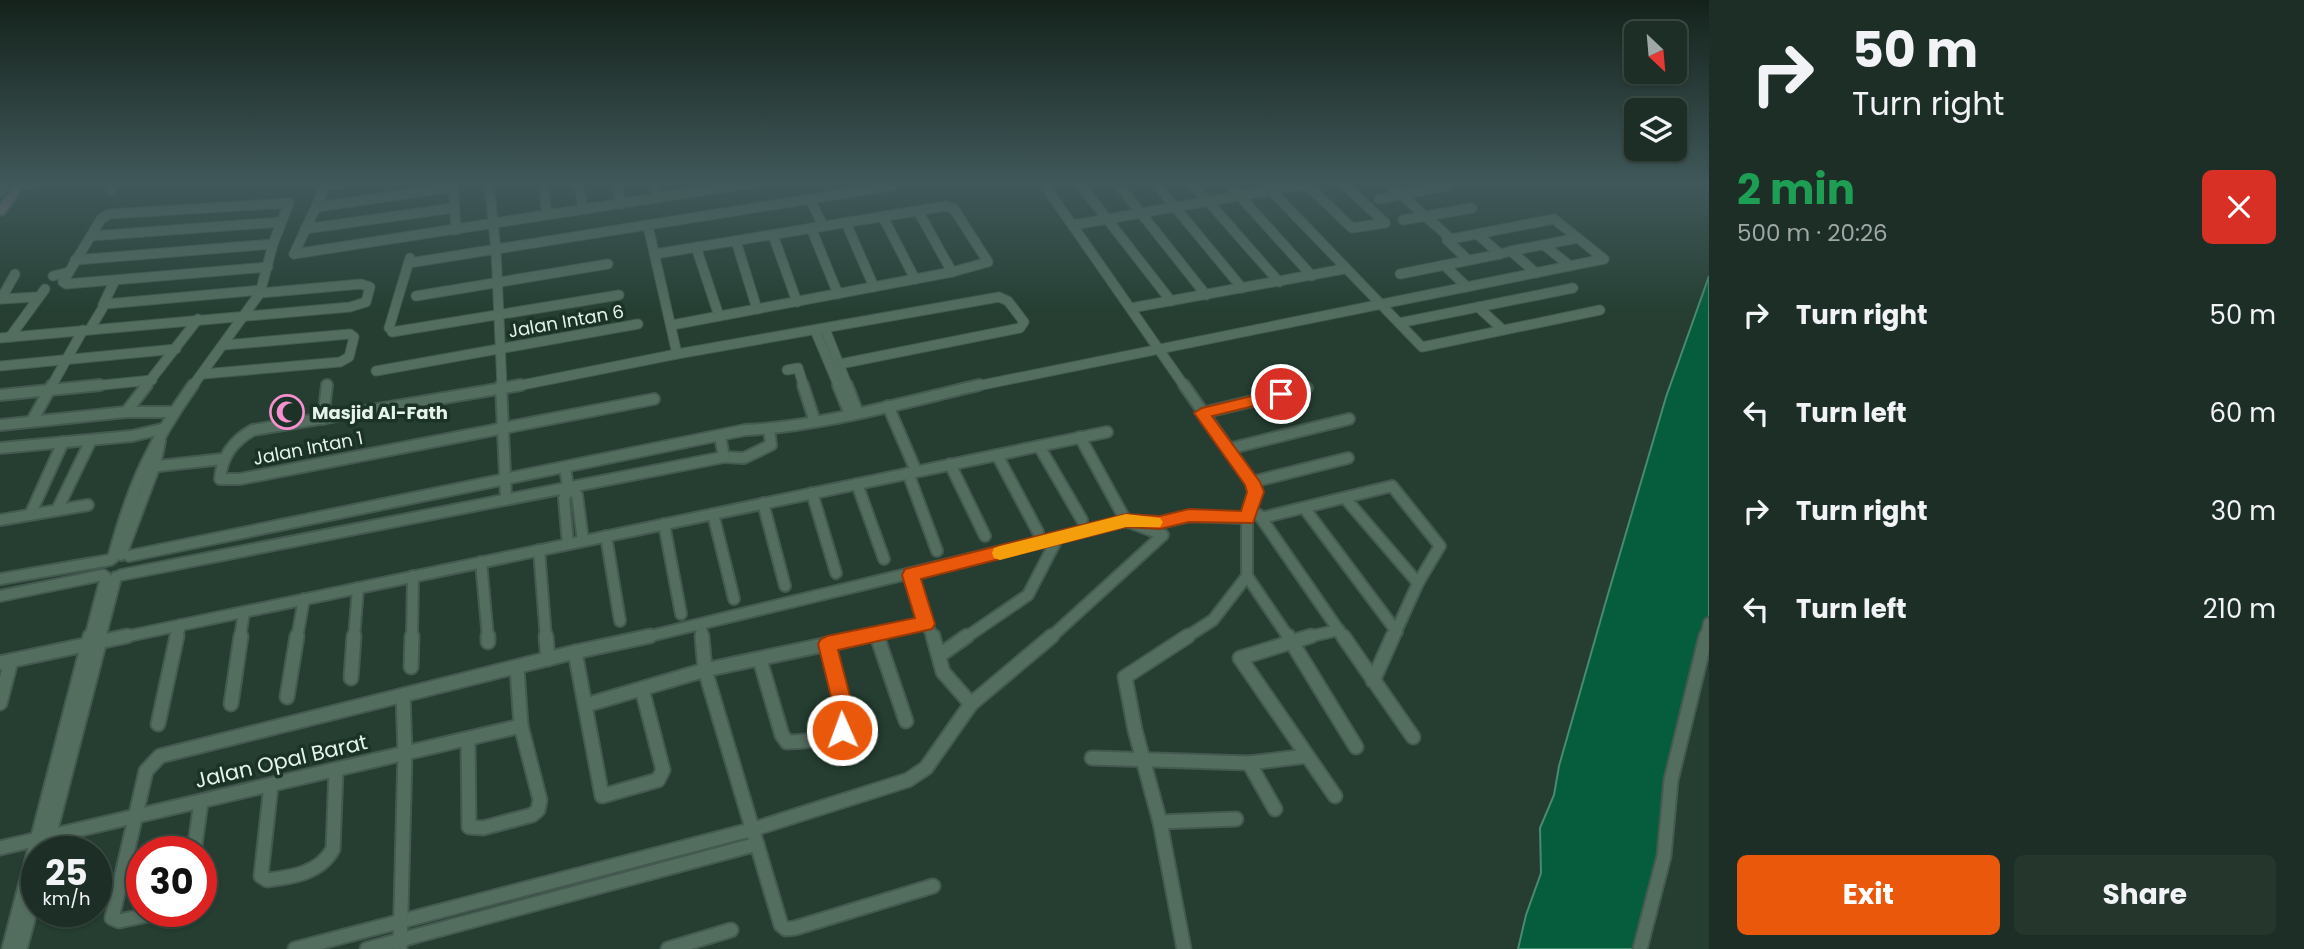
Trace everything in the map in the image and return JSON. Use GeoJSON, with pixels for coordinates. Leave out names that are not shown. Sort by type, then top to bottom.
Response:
{"type":"FeatureCollection","features":[{"type":"Feature","properties":{"kind":"street"},"geometry":{"type":"LineString","coordinates":[[96,227],[63,282],[66,284],[268,267]]}},
{"type":"Feature","properties":{"kind":"street"},"geometry":{"type":"LineString","coordinates":[[91,236],[209,227]]}},
{"type":"Feature","properties":{"kind":"street"},"geometry":{"type":"LineString","coordinates":[[112,576],[102,570],[118,557],[162,430],[260,291],[279,227]]}},
{"type":"Feature","properties":{"kind":"street"},"geometry":{"type":"LineString","coordinates":[[317,227],[305,229],[294,254],[473,227]]}},
{"type":"Feature","properties":{"kind":"street"},"geometry":{"type":"LineString","coordinates":[[494,227],[491,252],[497,282],[506,498]]}},
{"type":"Feature","properties":{"kind":"street"},"geometry":{"type":"LineString","coordinates":[[619,295],[391,330],[409,263],[646,227]]}},
{"type":"Feature","properties":{"kind":"street"},"geometry":{"type":"LineString","coordinates":[[648,227],[677,354]]}},
{"type":"Feature","properties":{"kind":"street"},"geometry":{"type":"LineString","coordinates":[[655,254],[815,227]]}},
{"type":"Feature","properties":{"kind":"street"},"geometry":{"type":"LineString","coordinates":[[848,227],[874,287]]}},
{"type":"Feature","properties":{"kind":"street"},"geometry":{"type":"LineString","coordinates":[[888,227],[915,279]]}},
{"type":"Feature","properties":{"kind":"street"},"geometry":{"type":"LineString","coordinates":[[927,227],[952,272]]}},
{"type":"Feature","properties":{"kind":"street"},"geometry":{"type":"LineString","coordinates":[[671,326],[952,272],[988,262],[966,227]]}},
{"type":"Feature","properties":{"kind":"street"},"geometry":{"type":"LineString","coordinates":[[1075,227],[1252,482],[1255,492],[1250,513],[1247,576],[1291,641],[1356,747]]}},
{"type":"Feature","properties":{"kind":"street"},"geometry":{"type":"LineString","coordinates":[[1115,227],[1171,301]]}},
{"type":"Feature","properties":{"kind":"street"},"geometry":{"type":"LineString","coordinates":[[1152,227],[1206,295]]}},
{"type":"Feature","properties":{"kind":"street"},"geometry":{"type":"LineString","coordinates":[[1192,227],[1242,288]]}},
{"type":"Feature","properties":{"kind":"street"},"geometry":{"type":"LineString","coordinates":[[1231,227],[1279,282]]}},
{"type":"Feature","properties":{"kind":"street"},"geometry":{"type":"LineString","coordinates":[[1268,227],[1312,276]]}},
{"type":"Feature","properties":{"kind":"street"},"geometry":{"type":"LineString","coordinates":[[1305,227],[1422,347],[1600,310]]}},
{"type":"Feature","properties":{"kind":"street"},"geometry":{"type":"LineString","coordinates":[[1438,227],[1451,239]]}},
{"type":"Feature","properties":{"kind":"street"},"geometry":{"type":"LineString","coordinates":[[1468,260],[1445,240],[1512,227]]}},
{"type":"Feature","properties":{"kind":"street"},"geometry":{"type":"LineString","coordinates":[[0,579],[505,481],[745,430],[769,429],[888,406],[1032,373],[1604,259],[1564,227]]}},
{"type":"Feature","properties":{"kind":"street"},"geometry":{"type":"LineString","coordinates":[[811,228],[838,294]]}},
{"type":"Feature","properties":{"kind":"street"},"geometry":{"type":"LineString","coordinates":[[1478,234],[1500,254]]}},
{"type":"Feature","properties":{"kind":"street"},"geometry":{"type":"LineString","coordinates":[[773,235],[797,302]]}},
{"type":"Feature","properties":{"kind":"street"},"geometry":{"type":"LineString","coordinates":[[1400,274],[1578,238]]}},
{"type":"Feature","properties":{"kind":"street"},"geometry":{"type":"LineString","coordinates":[[736,241],[757,309]]}},
{"type":"Feature","properties":{"kind":"street"},"geometry":{"type":"LineString","coordinates":[[75,260],[273,244]]}},
{"type":"Feature","properties":{"kind":"street"},"geometry":{"type":"LineString","coordinates":[[1544,245],[1570,266]]}},
{"type":"Feature","properties":{"kind":"street"},"geometry":{"type":"LineString","coordinates":[[696,247],[719,316]]}},
{"type":"Feature","properties":{"kind":"street"},"geometry":{"type":"LineString","coordinates":[[1511,251],[1536,273]]}},
{"type":"Feature","properties":{"kind":"street"},"geometry":{"type":"LineString","coordinates":[[416,296],[608,264]]}},
{"type":"Feature","properties":{"kind":"street"},"geometry":{"type":"LineString","coordinates":[[1444,265],[1467,287]]}},
{"type":"Feature","properties":{"kind":"street"},"geometry":{"type":"LineString","coordinates":[[1131,308],[1344,269]]}},
{"type":"Feature","properties":{"kind":"street"},"geometry":{"type":"LineString","coordinates":[[53,276],[69,272]]}},
{"type":"Feature","properties":{"kind":"street"},"geometry":{"type":"LineString","coordinates":[[15,274],[1,299],[36,297]]}},
{"type":"Feature","properties":{"kind":"street"},"geometry":{"type":"LineString","coordinates":[[32,421],[66,360],[103,305],[115,280]]}},
{"type":"Feature","properties":{"kind":"street"},"geometry":{"type":"LineString","coordinates":[[5,337],[357,306],[366,302],[370,287],[361,284],[103,305]]}},
{"type":"Feature","properties":{"kind":"street"},"geometry":{"type":"LineString","coordinates":[[1399,323],[1573,288]]}},
{"type":"Feature","properties":{"kind":"street"},"geometry":{"type":"LineString","coordinates":[[5,337],[45,289]]}},
{"type":"Feature","properties":{"kind":"street"},"geometry":{"type":"LineString","coordinates":[[149,467],[223,459],[238,440],[253,430],[500,389],[677,354],[999,297],[1008,301],[1024,322],[1020,328],[840,364]]}},
{"type":"Feature","properties":{"kind":"street"},"geometry":{"type":"LineString","coordinates":[[1478,307],[1503,330]]}},
{"type":"Feature","properties":{"kind":"street"},"geometry":{"type":"LineString","coordinates":[[126,412],[198,319]]}},
{"type":"Feature","properties":{"kind":"street","name":"Jalan Intan 6"},"geometry":{"type":"LineString","coordinates":[[376,371],[638,324]]}},
{"type":"Feature","properties":{"kind":"street"},"geometry":{"type":"LineString","coordinates":[[820,329],[840,364],[853,412]]}},
{"type":"Feature","properties":{"kind":"street"},"geometry":{"type":"LineString","coordinates":[[820,329],[853,412]]}},
{"type":"Feature","properties":{"kind":"street"},"geometry":{"type":"LineString","coordinates":[[203,374],[340,362],[349,357],[354,337],[350,334],[224,345]]}},
{"type":"Feature","properties":{"kind":"street"},"geometry":{"type":"LineString","coordinates":[[0,366],[176,349]]}},
{"type":"Feature","properties":{"kind":"street"},"geometry":{"type":"LineString","coordinates":[[787,370],[798,368],[814,419]]}},
{"type":"Feature","properties":{"kind":"street"},"geometry":{"type":"LineString","coordinates":[[0,395],[152,380]]}},
{"type":"Feature","properties":{"kind":"street"},"geometry":{"type":"LineString","coordinates":[[323,419],[327,385]]}},
{"type":"Feature","properties":{"kind":"street"},"geometry":{"type":"LineString","coordinates":[[1202,413],[1307,387]]}},
{"type":"Feature","properties":{"kind":"street"},"geometry":{"type":"LineString","coordinates":[[503,428],[654,399]]}},
{"type":"Feature","properties":{"kind":"street"},"geometry":{"type":"LineString","coordinates":[[888,406],[937,551]]}},
{"type":"Feature","properties":{"kind":"street"},"geometry":{"type":"LineString","coordinates":[[0,425],[126,412],[173,412]]}},
{"type":"Feature","properties":{"kind":"street"},"geometry":{"type":"LineString","coordinates":[[1228,449],[1349,419]]}},
{"type":"Feature","properties":{"kind":"street","name":"Jalan Intan 1"},"geometry":{"type":"LineString","coordinates":[[223,459],[220,479],[231,480],[503,428]]}},
{"type":"Feature","properties":{"kind":"street"},"geometry":{"type":"LineString","coordinates":[[0,596],[724,457],[744,458],[771,445],[769,429]]}},
{"type":"Feature","properties":{"kind":"street"},"geometry":{"type":"LineString","coordinates":[[0,448],[132,436],[162,430]]}},
{"type":"Feature","properties":{"kind":"street"},"geometry":{"type":"LineString","coordinates":[[0,703],[6,662],[1107,432]]}},
{"type":"Feature","properties":{"kind":"street"},"geometry":{"type":"LineString","coordinates":[[720,436],[724,457]]}},
{"type":"Feature","properties":{"kind":"street"},"geometry":{"type":"LineString","coordinates":[[367,949],[400,944],[755,837],[908,780],[926,768],[971,704],[1060,629],[1163,535],[1126,521],[1080,437]]}},
{"type":"Feature","properties":{"kind":"street"},"geometry":{"type":"LineString","coordinates":[[57,510],[92,440]]}},
{"type":"Feature","properties":{"kind":"street"},"geometry":{"type":"LineString","coordinates":[[30,515],[63,442]]}},
{"type":"Feature","properties":{"kind":"street"},"geometry":{"type":"LineString","coordinates":[[1039,446],[1082,520]]}},
{"type":"Feature","properties":{"kind":"street"},"geometry":{"type":"LineString","coordinates":[[997,455],[1038,532]]}},
{"type":"Feature","properties":{"kind":"street"},"geometry":{"type":"LineString","coordinates":[[1252,482],[1348,458]]}},
{"type":"Feature","properties":{"kind":"street"},"geometry":{"type":"LineString","coordinates":[[950,464],[985,536]]}},
{"type":"Feature","properties":{"kind":"street"},"geometry":{"type":"LineString","coordinates":[[565,468],[569,488],[577,495],[583,541]]}},
{"type":"Feature","properties":{"kind":"street"},"geometry":{"type":"LineString","coordinates":[[857,484],[884,559]]}},
{"type":"Feature","properties":{"kind":"street"},"geometry":{"type":"LineString","coordinates":[[1261,518],[1392,486],[1440,546],[1418,583],[1373,681]]}},
{"type":"Feature","properties":{"kind":"street"},"geometry":{"type":"LineString","coordinates":[[568,544],[564,498],[569,488]]}},
{"type":"Feature","properties":{"kind":"street"},"geometry":{"type":"LineString","coordinates":[[811,493],[836,573]]}},
{"type":"Feature","properties":{"kind":"street"},"geometry":{"type":"LineString","coordinates":[[1345,498],[1418,583]]}},
{"type":"Feature","properties":{"kind":"street"},"geometry":{"type":"LineString","coordinates":[[763,503],[785,586]]}},
{"type":"Feature","properties":{"kind":"street"},"geometry":{"type":"LineString","coordinates":[[0,520],[88,505]]}},
{"type":"Feature","properties":{"kind":"street"},"geometry":{"type":"LineString","coordinates":[[1305,509],[1397,632]]}},
{"type":"Feature","properties":{"kind":"street"},"geometry":{"type":"LineString","coordinates":[[130,836],[146,771],[160,756],[575,652],[701,626],[1126,521],[1160,523],[1189,516],[1250,513],[1261,518],[1413,737]]}},
{"type":"Feature","properties":{"kind":"street"},"geometry":{"type":"LineString","coordinates":[[713,514],[734,599]]}},
{"type":"Feature","properties":{"kind":"street"},"geometry":{"type":"LineString","coordinates":[[664,524],[681,614]]}},
{"type":"Feature","properties":{"kind":"street"},"geometry":{"type":"LineString","coordinates":[[606,536],[620,621]]}},
{"type":"Feature","properties":{"kind":"street"},"geometry":{"type":"LineString","coordinates":[[940,655],[1028,595],[1057,539]]}},
{"type":"Feature","properties":{"kind":"street"},"geometry":{"type":"LineString","coordinates":[[539,550],[548,659]]}},
{"type":"Feature","properties":{"kind":"street"},"geometry":{"type":"LineString","coordinates":[[112,576],[132,567],[134,562],[118,557]]}},
{"type":"Feature","properties":{"kind":"street"},"geometry":{"type":"LineString","coordinates":[[481,562],[488,642]]}},
{"type":"Feature","properties":{"kind":"street"},"geometry":{"type":"LineString","coordinates":[[911,575],[926,624],[937,644],[943,672],[971,704]]}},
{"type":"Feature","properties":{"kind":"street"},"geometry":{"type":"LineString","coordinates":[[46,836],[112,576]]}},
{"type":"Feature","properties":{"kind":"street"},"geometry":{"type":"LineString","coordinates":[[411,667],[413,576]]}},
{"type":"Feature","properties":{"kind":"street"},"geometry":{"type":"LineString","coordinates":[[1184,949],[1160,822],[1125,677],[1213,620],[1247,576]]}},
{"type":"Feature","properties":{"kind":"street"},"geometry":{"type":"LineString","coordinates":[[351,678],[358,587]]}},
{"type":"Feature","properties":{"kind":"street"},"geometry":{"type":"LineString","coordinates":[[287,697],[304,599]]}},
{"type":"Feature","properties":{"kind":"street"},"geometry":{"type":"LineString","coordinates":[[231,704],[244,611]]}},
{"type":"Feature","properties":{"kind":"street"},"geometry":{"type":"LineString","coordinates":[[1640,949],[1664,856],[1671,780],[1709,623]]}},
{"type":"Feature","properties":{"kind":"street"},"geometry":{"type":"LineString","coordinates":[[586,705],[705,670],[926,624]]}},
{"type":"Feature","properties":{"kind":"street"},"geometry":{"type":"LineString","coordinates":[[158,724],[180,625]]}},
{"type":"Feature","properties":{"kind":"street"},"geometry":{"type":"LineString","coordinates":[[701,626],[705,670],[781,925],[786,929],[933,886]]}},
{"type":"Feature","properties":{"kind":"street"},"geometry":{"type":"LineString","coordinates":[[1335,796],[1240,659],[1291,641],[1339,631]]}},
{"type":"Feature","properties":{"kind":"street"},"geometry":{"type":"LineString","coordinates":[[876,633],[906,721]]}},
{"type":"Feature","properties":{"kind":"street"},"geometry":{"type":"LineString","coordinates":[[760,660],[782,734],[787,742],[798,743],[842,730],[847,723],[827,644]]}},
{"type":"Feature","properties":{"kind":"street"},"geometry":{"type":"LineString","coordinates":[[575,652],[602,796],[658,780],[662,775],[663,770],[642,689]]}},
{"type":"Feature","properties":{"kind":"street"},"geometry":{"type":"LineString","coordinates":[[468,738],[468,822],[473,829],[532,815],[538,810],[540,800],[522,726],[517,668]]}},
{"type":"Feature","properties":{"kind":"street"},"geometry":{"type":"LineString","coordinates":[[400,944],[405,753],[403,695]]}},
{"type":"Feature","properties":{"kind":"street","name":"Jalan Opal Barat"},"geometry":{"type":"LineString","coordinates":[[68,836],[135,817],[522,726]]}},
{"type":"Feature","properties":{"kind":"street"},"geometry":{"type":"LineString","coordinates":[[1092,758],[1143,757],[1249,763],[1307,756]]}},
{"type":"Feature","properties":{"kind":"street"},"geometry":{"type":"LineString","coordinates":[[1249,763],[1275,809]]}},
{"type":"Feature","properties":{"kind":"street"},"geometry":{"type":"LineString","coordinates":[[271,785],[262,871],[263,879],[272,880],[313,870],[329,859],[333,849],[336,770]]}},
{"type":"Feature","properties":{"kind":"street"},"geometry":{"type":"LineString","coordinates":[[196,836],[201,802]]}},
{"type":"Feature","properties":{"kind":"street"},"geometry":{"type":"LineString","coordinates":[[1160,822],[1237,819]]}},
{"type":"Feature","properties":{"kind":"street"},"geometry":{"type":"LineString","coordinates":[[295,949],[400,920],[755,837]]}},
{"type":"Feature","properties":{"kind":"street","name":"Jalan Opal Barat"},"geometry":{"type":"LineString","coordinates":[[0,848],[21,846]]}},
{"type":"Feature","properties":{"kind":"street"},"geometry":{"type":"LineString","coordinates":[[126,854],[113,908],[114,920],[126,918]]}},
{"type":"Feature","properties":{"kind":"street"},"geometry":{"type":"LineString","coordinates":[[9,949],[21,913]]}},
{"type":"Feature","properties":{"kind":"street"},"geometry":{"type":"LineString","coordinates":[[20,949],[26,927]]}},
{"type":"Feature","properties":{"kind":"street"},"geometry":{"type":"LineString","coordinates":[[668,949],[731,930]]}},
{"type":"Feature","properties":{"kind":"shaded area"},"geometry":{"type":"Polygon","coordinates":[[[1709,276],[1709,623],[1671,780],[1664,856],[1640,949],[1518,949],[1526,915],[1541,873],[1540,828],[1554,795],[1559,766],[1666,397],[1709,276]]]}},
{"type":"Feature","properties":{"kind":"slow traffic"},"geometry":{"type":"LineString","coordinates":[[1000,553],[1126,521],[1154,522]]}},
{"type":"Feature","properties":{"kind":"place","name":"Masjid Al-Fath"},"geometry":{"type":"Point","coordinates":[287,412]}},
{"type":"Feature","properties":{"kind":"route"},"geometry":{"type":"LineString","coordinates":[[842,730],[847,723],[827,644],[926,624],[911,575],[1126,521],[1160,523],[1189,516],[1247,518],[1255,492],[1252,482],[1202,413],[1281,394]]}}]}
